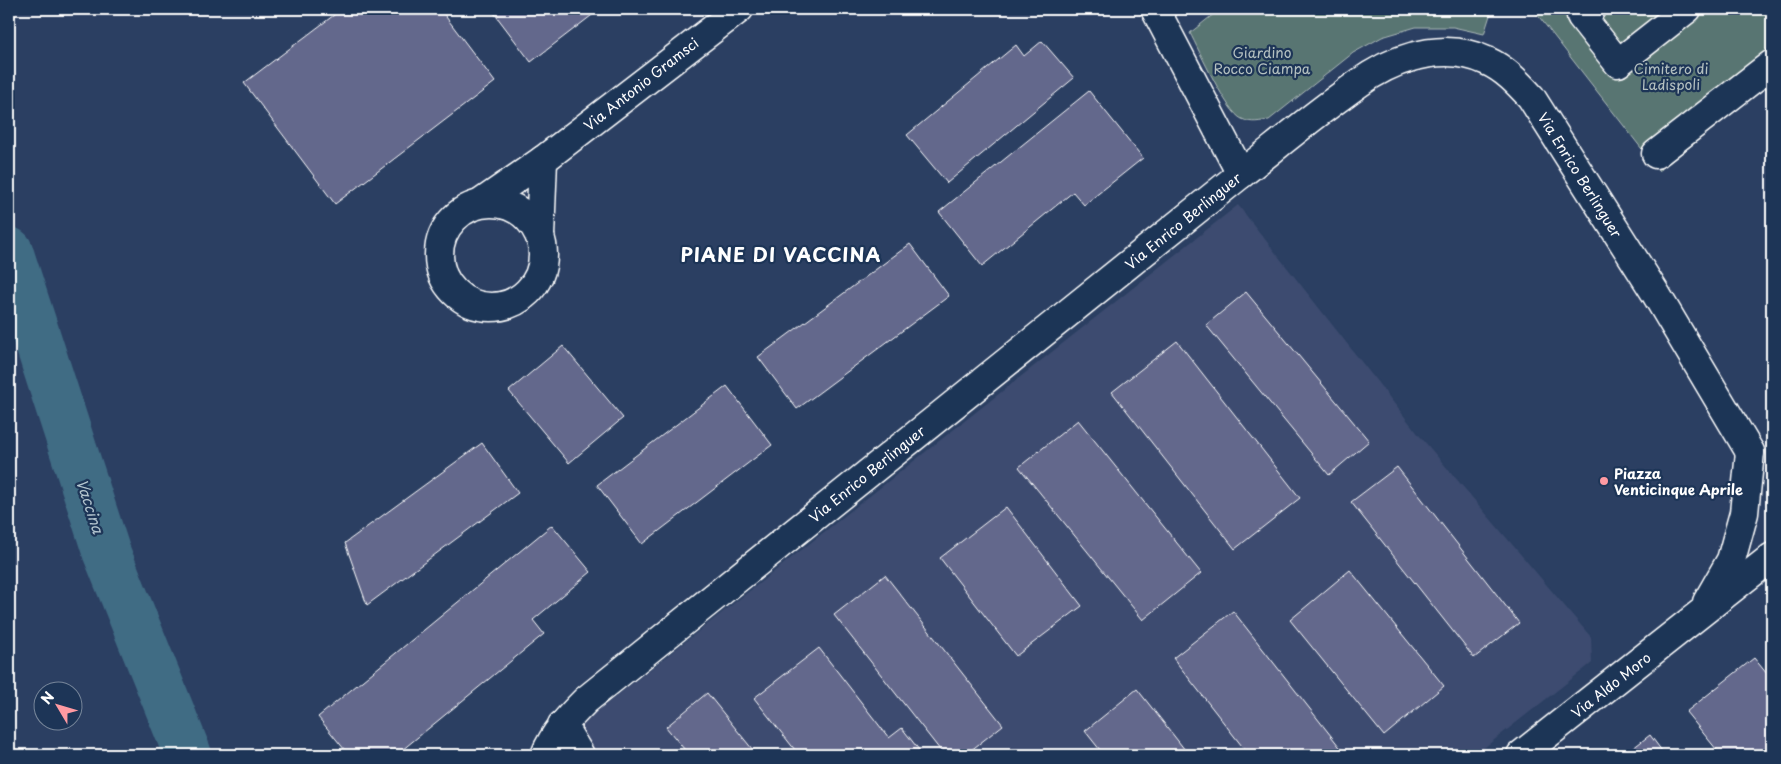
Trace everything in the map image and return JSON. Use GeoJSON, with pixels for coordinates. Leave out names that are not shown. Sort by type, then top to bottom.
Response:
{"type":"FeatureCollection","features":[{"type":"Feature","properties":{"kind":"street","name":"Via Antonio Gramsci"},"geometry":{"type":"LineString","coordinates":[[543,160],[540,236],[544,254],[541,272],[532,288],[518,301],[501,307],[483,308],[466,302],[451,290],[446,282],[438,256],[441,238],[450,222],[464,210],[481,203],[543,160],[738,9]]}},
{"type":"Feature","properties":{"kind":"street"},"geometry":{"type":"LineString","coordinates":[[1155,9],[1241,174]]}},
{"type":"Feature","properties":{"kind":"street"},"geometry":{"type":"LineString","coordinates":[[1590,9],[1581,16],[1618,63],[1687,9]]}},
{"type":"Feature","properties":{"kind":"street","name":"Via Enrico Berlinguer"},"geometry":{"type":"LineString","coordinates":[[545,755],[562,725],[586,700],[1325,108],[1372,75],[1404,59],[1437,52],[1472,55],[1488,61],[1503,70],[1531,97],[1656,294],[1761,454]]}},
{"type":"Feature","properties":{"kind":"street"},"geometry":{"type":"LineString","coordinates":[[1656,154],[1772,64]]}},
{"type":"Feature","properties":{"kind":"street","name":"Via Antonio Gramsci"},"geometry":{"type":"LineString","coordinates":[[481,203],[496,202],[516,209],[533,223],[540,236]]}},
{"type":"Feature","properties":{"kind":"street"},"geometry":{"type":"LineString","coordinates":[[1700,614],[1731,560],[1761,454]]}},
{"type":"Feature","properties":{"kind":"street","name":"Via Aldo Moro"},"geometry":{"type":"LineString","coordinates":[[1521,755],[1772,557]]}},
{"type":"Feature","properties":{"kind":"street"},"geometry":{"type":"LineString","coordinates":[[562,725],[580,755]]}},
{"type":"Feature","properties":{"kind":"shaded area"},"geometry":{"type":"Polygon","coordinates":[[[1238,205],[1419,435],[1591,637],[1592,663],[1475,755],[564,755],[575,726],[605,705],[1238,205]]]}},
{"type":"Feature","properties":{"kind":"green space","name":"Giardino Rocco Ciampa"},"geometry":{"type":"Polygon","coordinates":[[[1220,9],[1492,9],[1484,34],[1453,27],[1416,27],[1382,37],[1353,53],[1269,120],[1253,122],[1246,121],[1236,114],[1221,94],[1190,33],[1220,9]]]}},
{"type":"Feature","properties":{"kind":"green space","name":"Cimitero di Ladispoli"},"geometry":{"type":"Polygon","coordinates":[[[1533,9],[1772,9],[1772,82],[1659,171],[1533,9]]]}},
{"type":"Feature","properties":{"kind":"building"},"geometry":{"type":"Polygon","coordinates":[[[342,9],[440,9],[495,82],[335,204],[244,83],[342,9]]]}},
{"type":"Feature","properties":{"kind":"building"},"geometry":{"type":"Polygon","coordinates":[[[491,9],[600,9],[531,62],[491,9]]]}},
{"type":"Feature","properties":{"kind":"building"},"geometry":{"type":"Polygon","coordinates":[[[1042,41],[1074,78],[947,183],[907,135],[1016,45],[1024,56],[1042,41]]]}},
{"type":"Feature","properties":{"kind":"building"},"geometry":{"type":"Polygon","coordinates":[[[1089,91],[1143,158],[1084,205],[1073,192],[982,266],[939,212],[1089,91]]]}},
{"type":"Feature","properties":{"kind":"building"},"geometry":{"type":"Polygon","coordinates":[[[910,244],[949,296],[797,409],[758,357],[910,244]]]}},
{"type":"Feature","properties":{"kind":"building"},"geometry":{"type":"Polygon","coordinates":[[[1246,292],[1369,441],[1329,475],[1206,325],[1246,292]]]}},
{"type":"Feature","properties":{"kind":"building"},"geometry":{"type":"Polygon","coordinates":[[[1177,341],[1300,498],[1235,549],[1112,392],[1177,341]]]}},
{"type":"Feature","properties":{"kind":"building"},"geometry":{"type":"Polygon","coordinates":[[[563,346],[623,418],[569,463],[509,391],[563,346]]]}},
{"type":"Feature","properties":{"kind":"building"},"geometry":{"type":"Polygon","coordinates":[[[727,386],[772,445],[642,544],[597,485],[727,386]]]}},
{"type":"Feature","properties":{"kind":"building"},"geometry":{"type":"Polygon","coordinates":[[[1078,420],[1201,573],[1143,620],[1019,467],[1078,420]]]}},
{"type":"Feature","properties":{"kind":"building"},"geometry":{"type":"Polygon","coordinates":[[[482,443],[518,493],[367,605],[345,543],[482,443]]]}},
{"type":"Feature","properties":{"kind":"building"},"geometry":{"type":"Polygon","coordinates":[[[1397,467],[1519,623],[1474,658],[1351,502],[1397,467]]]}},
{"type":"Feature","properties":{"kind":"building"},"geometry":{"type":"Polygon","coordinates":[[[1006,507],[1082,606],[1016,656],[940,558],[1006,507]]]}},
{"type":"Feature","properties":{"kind":"building"},"geometry":{"type":"Polygon","coordinates":[[[552,525],[591,572],[533,620],[544,634],[396,755],[349,755],[318,717],[552,525]]]}},
{"type":"Feature","properties":{"kind":"building"},"geometry":{"type":"Polygon","coordinates":[[[1350,570],[1444,686],[1384,736],[1290,620],[1350,570]]]}},
{"type":"Feature","properties":{"kind":"building"},"geometry":{"type":"Polygon","coordinates":[[[885,575],[1003,725],[965,755],[944,755],[834,615],[885,575]]]}},
{"type":"Feature","properties":{"kind":"building"},"geometry":{"type":"Polygon","coordinates":[[[1233,611],[1346,755],[1249,755],[1173,658],[1233,611]]]}},
{"type":"Feature","properties":{"kind":"building"},"geometry":{"type":"Polygon","coordinates":[[[819,648],[889,738],[902,728],[923,755],[799,755],[754,698],[819,648]]]}},
{"type":"Feature","properties":{"kind":"building"},"geometry":{"type":"Polygon","coordinates":[[[1754,658],[1772,680],[1772,749],[1764,755],[1721,755],[1686,712],[1754,658]]]}},
{"type":"Feature","properties":{"kind":"building"},"geometry":{"type":"Polygon","coordinates":[[[1137,689],[1189,755],[1104,755],[1085,731],[1137,689]]]}},
{"type":"Feature","properties":{"kind":"building"},"geometry":{"type":"Polygon","coordinates":[[[707,693],[757,755],[689,755],[666,727],[707,693]]]}},
{"type":"Feature","properties":{"kind":"building"},"geometry":{"type":"Polygon","coordinates":[[[1650,735],[1665,755],[1624,755],[1650,735]]]}},
{"type":"Feature","properties":{"kind":"waterway","name":"Vaccina"},"geometry":{"type":"LineString","coordinates":[[9,251],[106,551],[188,755]]}},
{"type":"Feature","properties":{"kind":"place","name":"Piazza Venticinque Aprile"},"geometry":{"type":"Point","coordinates":[1604,481]}},
{"type":"Feature","properties":{"kind":"district","name":"PIANE DI VACCINA"},"geometry":{"type":"Point","coordinates":[781,254]}}]}
